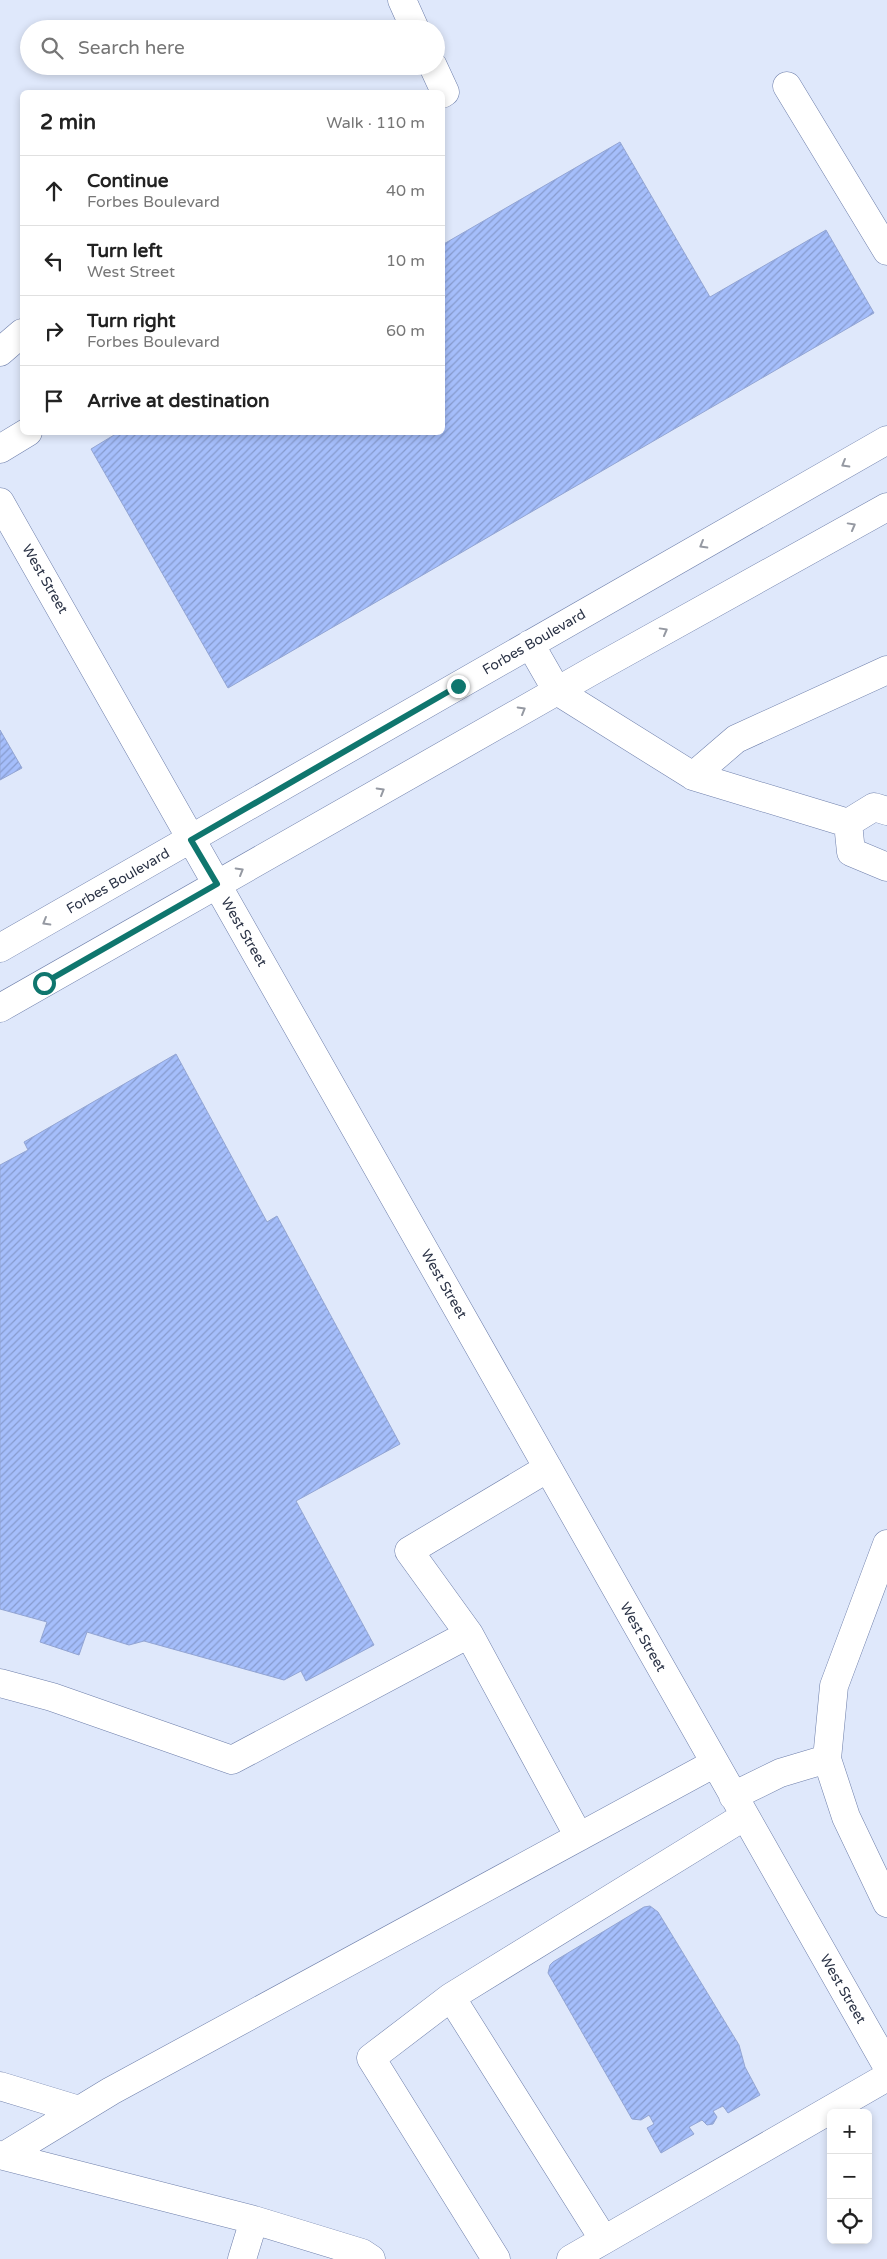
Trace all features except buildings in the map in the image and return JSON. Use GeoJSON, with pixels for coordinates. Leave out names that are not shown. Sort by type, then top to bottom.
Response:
{"type":"FeatureCollection","features":[{"type":"Feature","properties":{"kind":"street"},"geometry":{"type":"LineString","coordinates":[[402,0],[411,20]]}},
{"type":"Feature","properties":{"kind":"street"},"geometry":{"type":"LineString","coordinates":[[437,75],[444,90]]}},
{"type":"Feature","properties":{"kind":"street"},"geometry":{"type":"LineString","coordinates":[[787,86],[887,251]]}},
{"type":"Feature","properties":{"kind":"street"},"geometry":{"type":"LineString","coordinates":[[0,352],[20,335]]}},
{"type":"Feature","properties":{"kind":"street"},"geometry":{"type":"LineString","coordinates":[[0,449],[23,435]]}},
{"type":"Feature","properties":{"kind":"street","name":"Forbes Boulevard"},"geometry":{"type":"LineString","coordinates":[[0,948],[887,440]]}},
{"type":"Feature","properties":{"kind":"street","name":"West Street"},"geometry":{"type":"LineString","coordinates":[[0,502],[887,2066]]}},
{"type":"Feature","properties":{"kind":"street"},"geometry":{"type":"LineString","coordinates":[[0,1008],[556,691],[887,507]]}},
{"type":"Feature","properties":{"kind":"street"},"geometry":{"type":"LineString","coordinates":[[530,644],[556,691],[694,776],[848,823],[874,807],[887,811]]}},
{"type":"Feature","properties":{"kind":"street"},"geometry":{"type":"LineString","coordinates":[[694,776],[736,739],[887,670]]}},
{"type":"Feature","properties":{"kind":"street"},"geometry":{"type":"LineString","coordinates":[[848,823],[851,852],[887,867]]}},
{"type":"Feature","properties":{"kind":"street"},"geometry":{"type":"LineString","coordinates":[[548,1468],[409,1551],[468,1634],[579,1836]]}},
{"type":"Feature","properties":{"kind":"street"},"geometry":{"type":"LineString","coordinates":[[887,1544],[834,1686],[827,1759],[846,1817],[887,1903]]}},
{"type":"Feature","properties":{"kind":"street"},"geometry":{"type":"LineString","coordinates":[[0,1683],[52,1697],[232,1760],[468,1634]]}},
{"type":"Feature","properties":{"kind":"street"},"geometry":{"type":"LineString","coordinates":[[496,2259],[371,2058],[451,1997],[739,1806],[780,1773],[827,1759]]}},
{"type":"Feature","properties":{"kind":"street"},"geometry":{"type":"LineString","coordinates":[[2,2155],[119,2087],[715,1763]]}},
{"type":"Feature","properties":{"kind":"street"},"geometry":{"type":"LineString","coordinates":[[451,1997],[604,2240]]}},
{"type":"Feature","properties":{"kind":"street"},"geometry":{"type":"LineString","coordinates":[[571,2259],[887,2077]]}},
{"type":"Feature","properties":{"kind":"street"},"geometry":{"type":"LineString","coordinates":[[0,2086],[79,2110]]}},
{"type":"Feature","properties":{"kind":"street"},"geometry":{"type":"LineString","coordinates":[[2,2155],[254,2220],[362,2252],[371,2259]]}},
{"type":"Feature","properties":{"kind":"street"},"geometry":{"type":"LineString","coordinates":[[242,2259],[254,2220]]}},
{"type":"Feature","properties":{"kind":"route"},"geometry":{"type":"LineString","coordinates":[[44,983],[217,884],[191,840],[458,686]]}}]}
